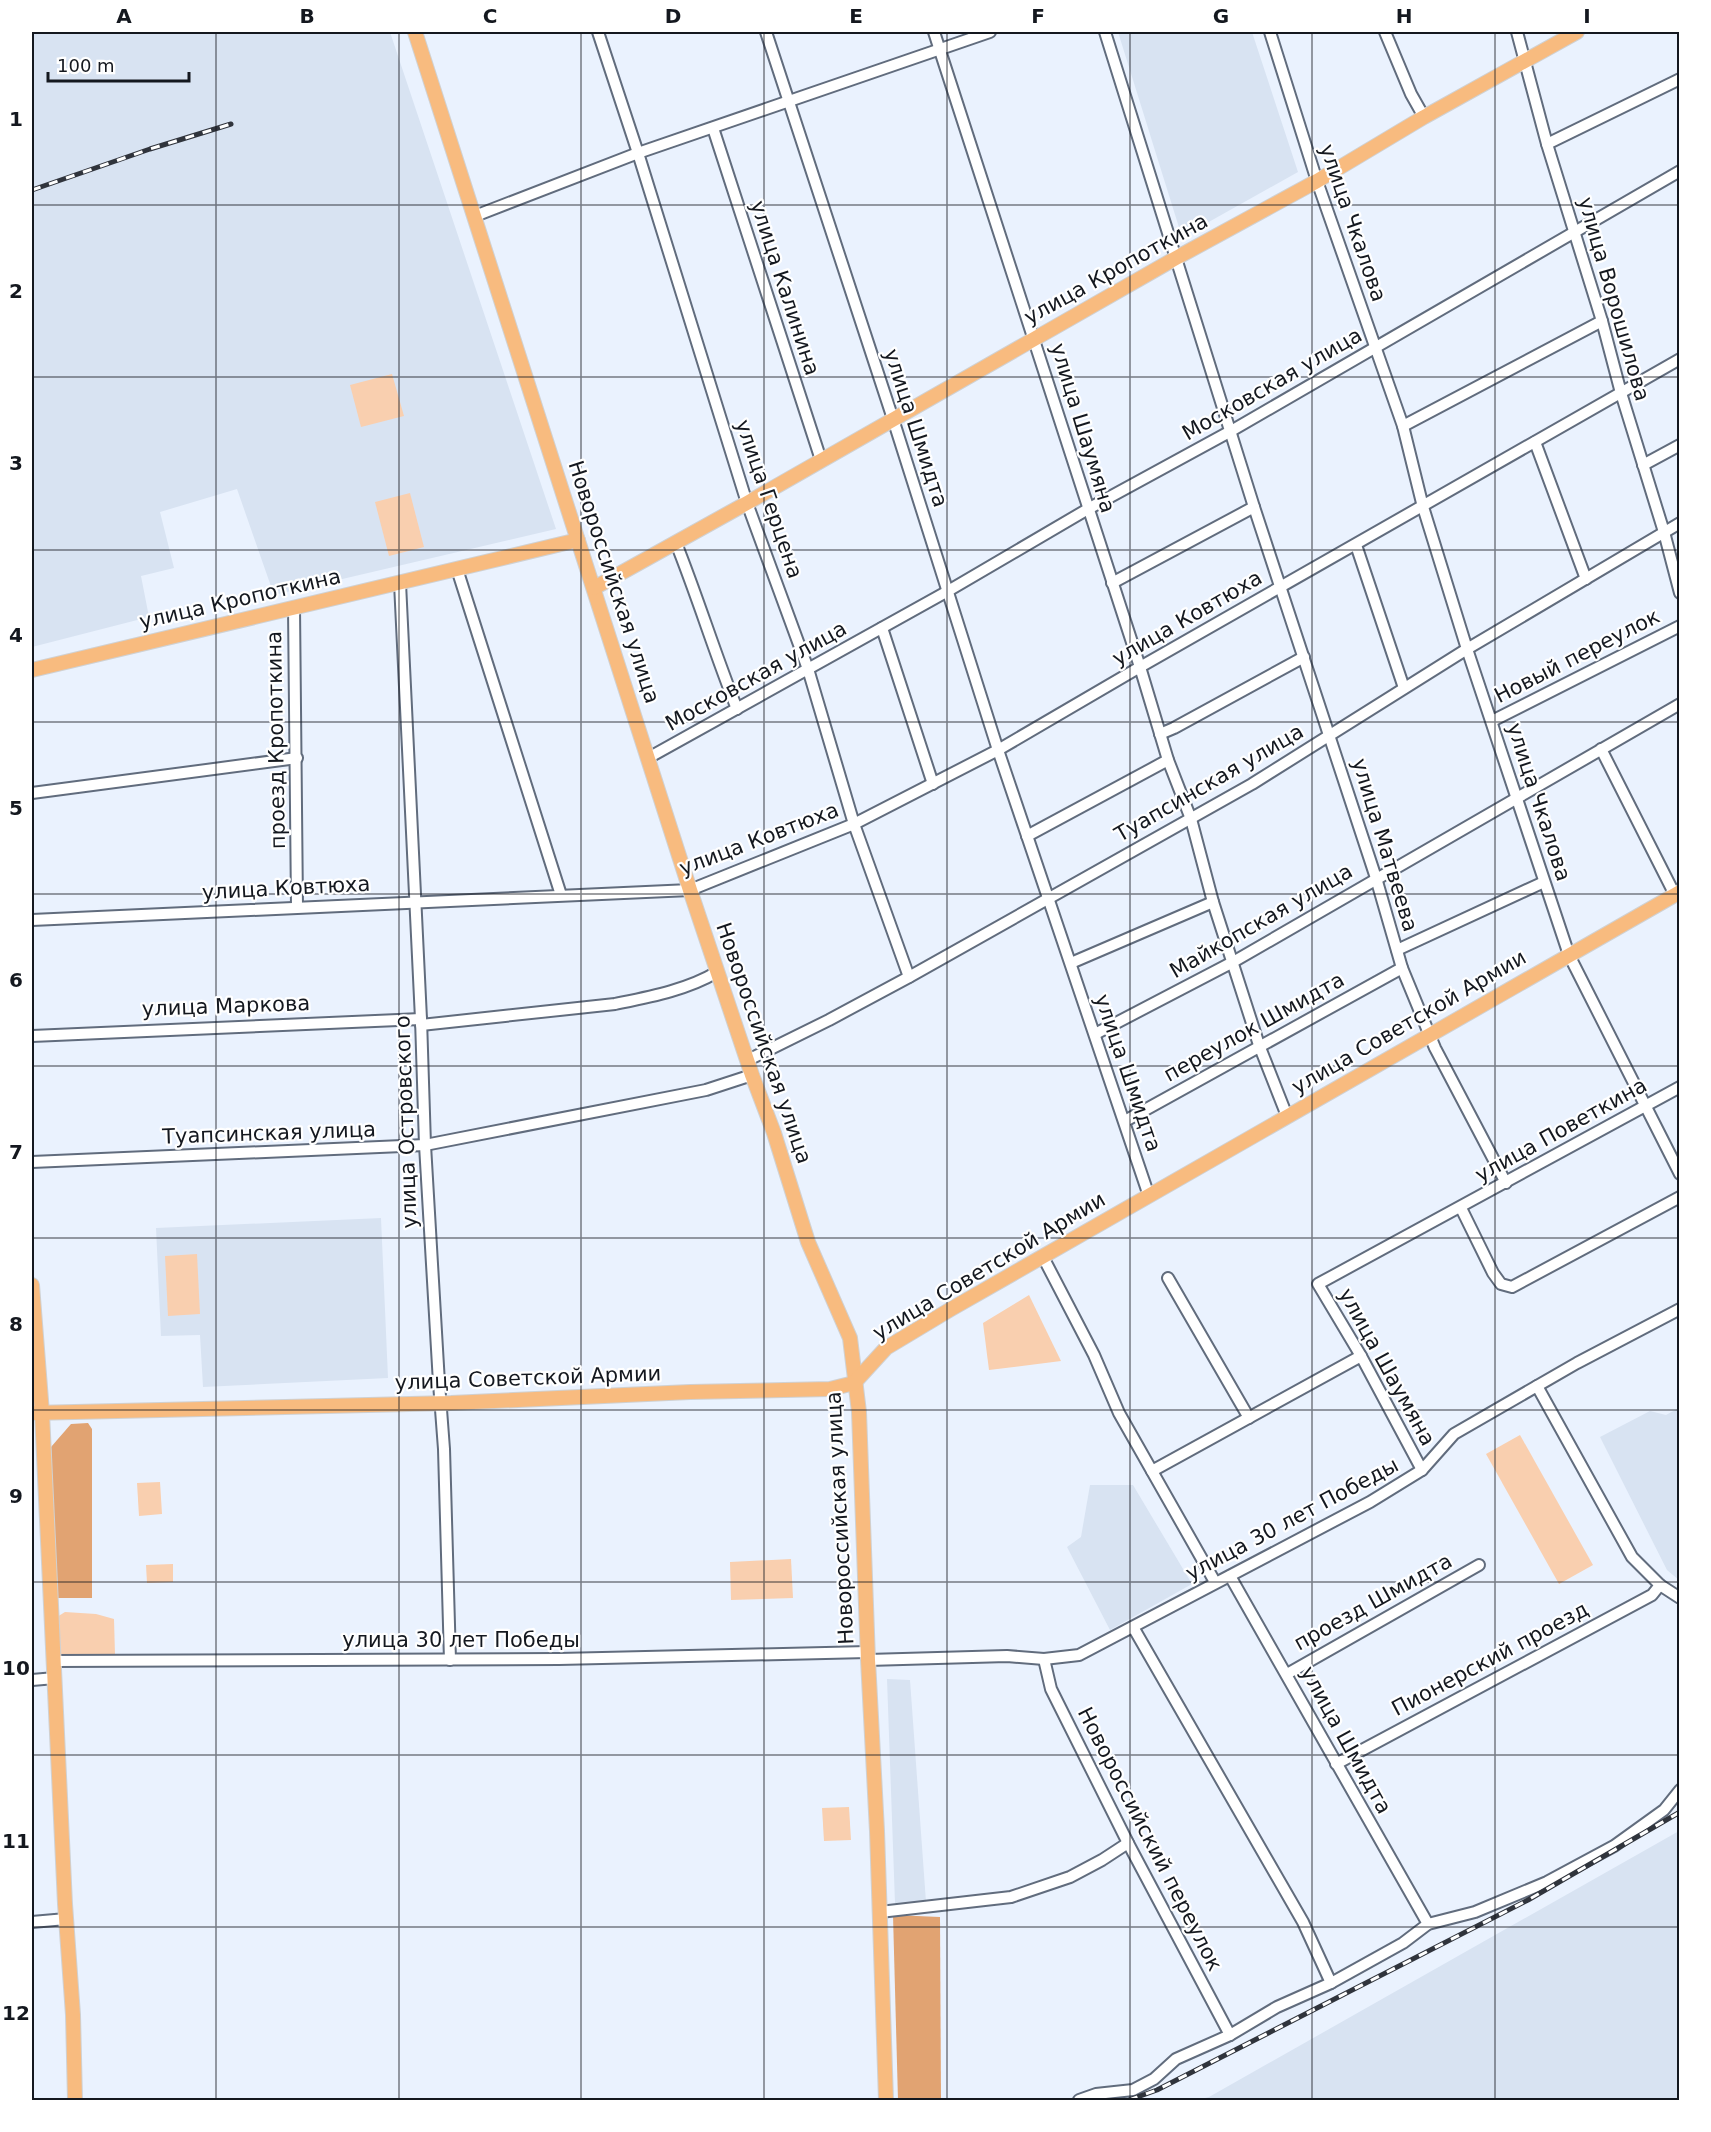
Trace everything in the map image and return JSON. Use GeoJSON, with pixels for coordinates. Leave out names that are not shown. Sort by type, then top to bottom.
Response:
{"type":"FeatureCollection","features":[{"type":"Feature","properties":{"kind":"main road","name":"Новороссийская улица"},"geometry":{"type":"LineString","coordinates":[[415,32],[717,972],[774,1133],[808,1242],[850,1338],[859,1412],[886,2100]]}},
{"type":"Feature","properties":{"kind":"main road","name":"улица Кропоткина"},"geometry":{"type":"LineString","coordinates":[[594,588],[1577,32]]}},
{"type":"Feature","properties":{"kind":"main road","name":"улица Кропоткина"},"geometry":{"type":"LineString","coordinates":[[32,670],[578,540]]}},
{"type":"Feature","properties":{"kind":"main road","name":"улица Советской Армии"},"geometry":{"type":"LineString","coordinates":[[37,1413],[441,1403],[690,1392],[830,1389],[854,1383],[886,1348],[1677,893]]}},
{"type":"Feature","properties":{"kind":"main road"},"geometry":{"type":"LineString","coordinates":[[32,1285],[37,1413],[54,1661],[66,1919],[73,2015],[75,2100]]}},
{"type":"Feature","properties":{"kind":"street","name":"улица Герцена"},"geometry":{"type":"LineString","coordinates":[[598,32],[747,503],[808,669],[854,824],[909,976]]}},
{"type":"Feature","properties":{"kind":"street","name":"улица Шмидта"},"geometry":{"type":"LineString","coordinates":[[766,32],[893,419],[998,750],[1149,1196]]}},
{"type":"Feature","properties":{"kind":"street","name":"улица Шаумяна"},"geometry":{"type":"LineString","coordinates":[[934,32],[1140,667],[1168,760],[1191,819],[1213,902],[1259,1045],[1287,1116]]}},
{"type":"Feature","properties":{"kind":"street"},"geometry":{"type":"LineString","coordinates":[[475,216],[638,153],[990,32]]}},
{"type":"Feature","properties":{"kind":"street","name":"улица Матвеева"},"geometry":{"type":"LineString","coordinates":[[1105,32],[1254,507],[1376,878],[1402,968],[1429,1035],[1506,1183]]}},
{"type":"Feature","properties":{"kind":"street","name":"улица Чкалова"},"geometry":{"type":"LineString","coordinates":[[1270,32],[1317,181],[1403,426],[1423,507],[1467,649],[1569,955],[1680,1174]]}},
{"type":"Feature","properties":{"kind":"street"},"geometry":{"type":"LineString","coordinates":[[1385,32],[1411,94],[1424,117]]}},
{"type":"Feature","properties":{"kind":"street","name":"улица Ворошилова"},"geometry":{"type":"LineString","coordinates":[[1517,32],[1547,144],[1602,321],[1680,593]]}},
{"type":"Feature","properties":{"kind":"street"},"geometry":{"type":"LineString","coordinates":[[1547,144],[1680,79]]}},
{"type":"Feature","properties":{"kind":"street","name":"улица Калинина"},"geometry":{"type":"LineString","coordinates":[[713,128],[821,460]]}},
{"type":"Feature","properties":{"kind":"street","name":"Московская улица"},"geometry":{"type":"LineString","coordinates":[[648,758],[1377,348],[1680,171]]}},
{"type":"Feature","properties":{"kind":"street"},"geometry":{"type":"LineString","coordinates":[[1403,426],[1602,321]]}},
{"type":"Feature","properties":{"kind":"street","name":"улица Ковтюха"},"geometry":{"type":"LineString","coordinates":[[32,920],[690,890],[854,824],[998,750],[1680,359]]}},
{"type":"Feature","properties":{"kind":"street"},"geometry":{"type":"LineString","coordinates":[[1535,442],[1586,579]]}},
{"type":"Feature","properties":{"kind":"street"},"geometry":{"type":"LineString","coordinates":[[1643,465],[1680,445]]}},
{"type":"Feature","properties":{"kind":"street"},"geometry":{"type":"LineString","coordinates":[[1112,583],[1254,507]]}},
{"type":"Feature","properties":{"kind":"street","name":"Туапсинская улица"},"geometry":{"type":"LineString","coordinates":[[747,1060],[829,1020],[1191,819],[1467,649],[1680,523]]}},
{"type":"Feature","properties":{"kind":"street"},"geometry":{"type":"LineString","coordinates":[[676,543],[699,600],[717,659],[737,709]]}},
{"type":"Feature","properties":{"kind":"street"},"geometry":{"type":"LineString","coordinates":[[1356,545],[1404,688]]}},
{"type":"Feature","properties":{"kind":"street"},"geometry":{"type":"LineString","coordinates":[[457,569],[561,895]]}},
{"type":"Feature","properties":{"kind":"street","name":"улица Островского"},"geometry":{"type":"LineString","coordinates":[[400,583],[416,901],[425,1145],[444,1449],[450,1660]]}},
{"type":"Feature","properties":{"kind":"street","name":"проезд Кропоткина"},"geometry":{"type":"LineString","coordinates":[[294,608],[297,907]]}},
{"type":"Feature","properties":{"kind":"street","name":"Новый переулок"},"geometry":{"type":"LineString","coordinates":[[1492,721],[1680,626]]}},
{"type":"Feature","properties":{"kind":"street"},"geometry":{"type":"LineString","coordinates":[[882,628],[933,784]]}},
{"type":"Feature","properties":{"kind":"street"},"geometry":{"type":"LineString","coordinates":[[1160,734],[1304,657]]}},
{"type":"Feature","properties":{"kind":"street","name":"Майкопская улица"},"geometry":{"type":"LineString","coordinates":[[1095,1034],[1233,962],[1680,704]]}},
{"type":"Feature","properties":{"kind":"street"},"geometry":{"type":"LineString","coordinates":[[1601,749],[1677,893]]}},
{"type":"Feature","properties":{"kind":"street"},"geometry":{"type":"LineString","coordinates":[[32,793],[297,758]]}},
{"type":"Feature","properties":{"kind":"street"},"geometry":{"type":"LineString","coordinates":[[1027,836],[1168,760]]}},
{"type":"Feature","properties":{"kind":"street"},"geometry":{"type":"LineString","coordinates":[[1397,950],[1544,882]]}},
{"type":"Feature","properties":{"kind":"street"},"geometry":{"type":"LineString","coordinates":[[1071,963],[1213,902]]}},
{"type":"Feature","properties":{"kind":"street","name":"переулок Шмидта"},"geometry":{"type":"LineString","coordinates":[[1125,1121],[1402,968]]}},
{"type":"Feature","properties":{"kind":"street","name":"улица Маркова"},"geometry":{"type":"LineString","coordinates":[[32,1036],[421,1022],[615,1004],[645,998],[706,979],[717,972]]}},
{"type":"Feature","properties":{"kind":"street","name":"Туапсинская улица"},"geometry":{"type":"LineString","coordinates":[[32,1162],[425,1145],[706,1090],[752,1075]]}},
{"type":"Feature","properties":{"kind":"street","name":"улица Поветкина"},"geometry":{"type":"LineString","coordinates":[[1318,1284],[1680,1087]]}},
{"type":"Feature","properties":{"kind":"street","name":"улица Поветкина"},"geometry":{"type":"LineString","coordinates":[[1461,1208],[1493,1273],[1501,1284],[1512,1287],[1680,1197]]}},
{"type":"Feature","properties":{"kind":"street"},"geometry":{"type":"LineString","coordinates":[[1043,1257],[1094,1355],[1119,1413],[1215,1582]]}},
{"type":"Feature","properties":{"kind":"street"},"geometry":{"type":"LineString","coordinates":[[1168,1278],[1249,1418]]}},
{"type":"Feature","properties":{"kind":"street","name":"улица Шаумяна"},"geometry":{"type":"LineString","coordinates":[[1318,1284],[1361,1356],[1422,1470]]}},
{"type":"Feature","properties":{"kind":"street","name":"улица 30 лет Победы"},"geometry":{"type":"LineString","coordinates":[[54,1661],[868,1656],[1007,1656],[1044,1659],[1079,1655],[1370,1502],[1422,1470],[1454,1434],[1537,1386],[1680,1309]]}},
{"type":"Feature","properties":{"kind":"street"},"geometry":{"type":"LineString","coordinates":[[1152,1471],[1361,1356]]}},
{"type":"Feature","properties":{"kind":"street"},"geometry":{"type":"LineString","coordinates":[[1537,1386],[1632,1557],[1660,1585],[1680,1598]]}},
{"type":"Feature","properties":{"kind":"street","name":"проезд Шмидта"},"geometry":{"type":"LineString","coordinates":[[1287,1674],[1479,1565]]}},
{"type":"Feature","properties":{"kind":"street","name":"улица Шмидта"},"geometry":{"type":"LineString","coordinates":[[1230,1576],[1428,1924]]}},
{"type":"Feature","properties":{"kind":"street","name":"Пионерский проезд"},"geometry":{"type":"LineString","coordinates":[[1336,1764],[1652,1595],[1660,1585]]}},
{"type":"Feature","properties":{"kind":"street"},"geometry":{"type":"LineString","coordinates":[[1133,1627],[1303,1922],[1331,1983]]}},
{"type":"Feature","properties":{"kind":"street","name":"Новороссийский переулок"},"geometry":{"type":"LineString","coordinates":[[1044,1659],[1051,1689],[1128,1843],[1230,2035]]}},
{"type":"Feature","properties":{"kind":"street"},"geometry":{"type":"LineString","coordinates":[[32,1680],[55,1678]]}},
{"type":"Feature","properties":{"kind":"street"},"geometry":{"type":"LineString","coordinates":[[1079,2100],[1096,2094],[1133,2090],[1154,2079],[1176,2059],[1230,2035],[1277,2007],[1331,1983],[1403,1943],[1428,1924],[1475,1912],[1557,1876],[1614,1845],[1665,1810],[1680,1790]]}},
{"type":"Feature","properties":{"kind":"street"},"geometry":{"type":"LineString","coordinates":[[880,1912],[1011,1897],[1070,1877],[1128,1843]]}},
{"type":"Feature","properties":{"kind":"street"},"geometry":{"type":"LineString","coordinates":[[32,1922],[66,1919]]}},
{"type":"Feature","properties":{"kind":"shaded area"},"geometry":{"type":"Polygon","coordinates":[[[32,32],[390,32],[556,529],[274,595],[237,489],[160,512],[174,568],[141,576],[149,617],[32,647],[32,32]]]}},
{"type":"Feature","properties":{"kind":"shaded area"},"geometry":{"type":"Polygon","coordinates":[[[1118,32],[1252,32],[1298,172],[1182,237],[1118,32]]]}},
{"type":"Feature","properties":{"kind":"shaded area"},"geometry":{"type":"Polygon","coordinates":[[[392,374],[404,416],[361,427],[350,385],[392,374]]]}},
{"type":"Feature","properties":{"kind":"shaded area"},"geometry":{"type":"Polygon","coordinates":[[[410,493],[424,547],[389,556],[375,502],[410,493]]]}},
{"type":"Feature","properties":{"kind":"shaded area"},"geometry":{"type":"Polygon","coordinates":[[[381,1218],[388,1378],[203,1387],[200,1335],[161,1336],[156,1228],[381,1218]]]}},
{"type":"Feature","properties":{"kind":"shaded area"},"geometry":{"type":"Polygon","coordinates":[[[197,1254],[200,1314],[168,1316],[165,1256],[197,1254]]]}},
{"type":"Feature","properties":{"kind":"shaded area"},"geometry":{"type":"Polygon","coordinates":[[[1029,1295],[1061,1361],[989,1370],[983,1323],[1029,1295]]]}},
{"type":"Feature","properties":{"kind":"shaded area"},"geometry":{"type":"Polygon","coordinates":[[[1679,1408],[1679,1580],[1667,1570],[1600,1437],[1650,1411],[1666,1415],[1679,1408]]]}},
{"type":"Feature","properties":{"kind":"shaded area"},"geometry":{"type":"Polygon","coordinates":[[[88,1423],[92,1429],[92,1598],[57,1598],[51,1447],[71,1424],[88,1423]]]}},
{"type":"Feature","properties":{"kind":"shaded area"},"geometry":{"type":"Polygon","coordinates":[[[1520,1435],[1593,1565],[1559,1584],[1486,1454],[1520,1435]]]}},
{"type":"Feature","properties":{"kind":"shaded area"},"geometry":{"type":"Polygon","coordinates":[[[160,1482],[162,1514],[139,1516],[137,1483],[160,1482]]]}},
{"type":"Feature","properties":{"kind":"shaded area"},"geometry":{"type":"Polygon","coordinates":[[[1090,1485],[1133,1485],[1192,1584],[1110,1630],[1067,1547],[1081,1537],[1090,1485]]]}},
{"type":"Feature","properties":{"kind":"shaded area"},"geometry":{"type":"Polygon","coordinates":[[[791,1559],[793,1598],[731,1600],[730,1562],[791,1559]]]}},
{"type":"Feature","properties":{"kind":"shaded area"},"geometry":{"type":"Polygon","coordinates":[[[173,1564],[173,1582],[147,1583],[146,1565],[173,1564]]]}},
{"type":"Feature","properties":{"kind":"shaded area"},"geometry":{"type":"Polygon","coordinates":[[[65,1612],[96,1614],[114,1619],[115,1655],[64,1656],[57,1651],[57,1617],[65,1612]]]}},
{"type":"Feature","properties":{"kind":"shaded area"},"geometry":{"type":"Polygon","coordinates":[[[887,1679],[910,1680],[926,1902],[895,1903],[887,1679]]]}},
{"type":"Feature","properties":{"kind":"shaded area"},"geometry":{"type":"Polygon","coordinates":[[[849,1807],[851,1840],[824,1841],[822,1808],[849,1807]]]}},
{"type":"Feature","properties":{"kind":"shaded area"},"geometry":{"type":"Polygon","coordinates":[[[1679,1831],[1679,2100],[1197,2100],[1209,2097],[1679,1831]]]}},
{"type":"Feature","properties":{"kind":"shaded area"},"geometry":{"type":"Polygon","coordinates":[[[893,1915],[940,1917],[941,2100],[898,2100],[893,1915]]]}},
{"type":"Feature","properties":{"kind":"railway"},"geometry":{"type":"LineString","coordinates":[[32,190],[231,124]]}},
{"type":"Feature","properties":{"kind":"railway"},"geometry":{"type":"LineString","coordinates":[[1129,2100],[1157,2090],[1528,1900],[1680,1812]]}}]}
